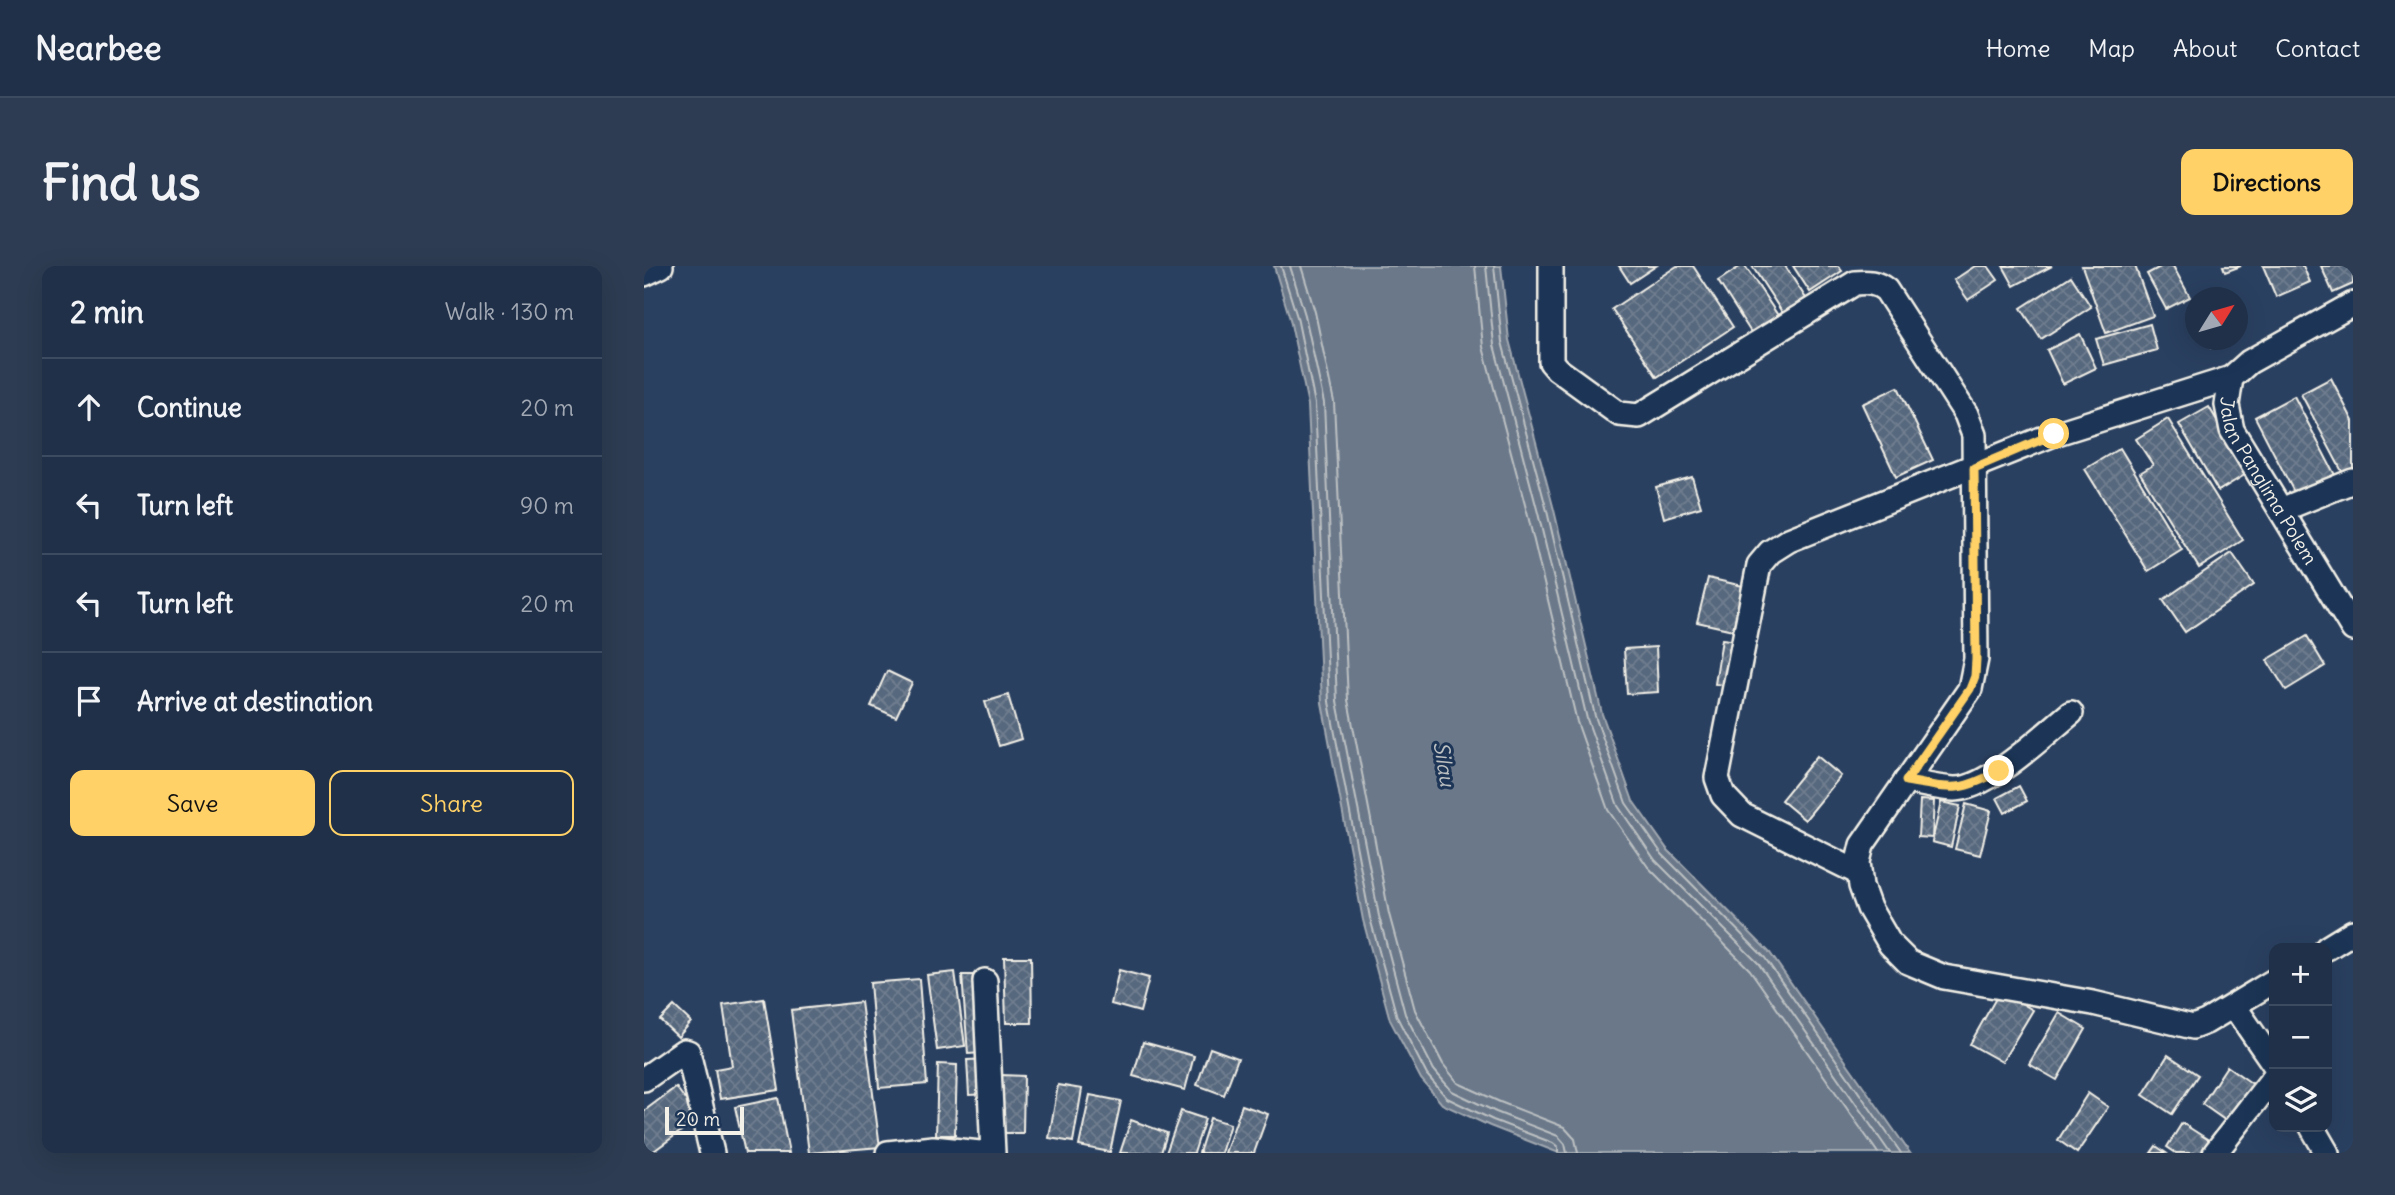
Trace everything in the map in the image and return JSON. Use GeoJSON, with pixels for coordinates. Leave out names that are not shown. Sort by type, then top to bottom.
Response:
{"type":"FeatureCollection","features":[{"type":"Feature","properties":{"kind":"street"},"geometry":{"type":"LineString","coordinates":[[644,274],[661,266]]}},
{"type":"Feature","properties":{"kind":"street"},"geometry":{"type":"LineString","coordinates":[[1551,266],[1552,362],[1557,369],[1619,414],[1639,416],[1855,283],[1878,284],[1886,290],[1966,414],[1974,435],[1975,676],[1970,689],[1862,845],[1858,862],[1861,886],[1869,908],[1890,944],[1908,962],[1926,972],[1944,977],[2093,1003],[2193,1027],[2206,1023],[2269,984]]}},
{"type":"Feature","properties":{"kind":"street","name":"Jalan Panglima Polem"},"geometry":{"type":"LineString","coordinates":[[2352,625],[2232,430],[2227,405],[2231,378],[2249,362],[2353,304]]}},
{"type":"Feature","properties":{"kind":"street"},"geometry":{"type":"LineString","coordinates":[[1859,873],[1742,815],[1723,794],[1717,778],[1759,565],[1770,552],[1789,540],[2054,434],[2231,378]]}},
{"type":"Feature","properties":{"kind":"street"},"geometry":{"type":"LineString","coordinates":[[2281,510],[2353,481]]}},
{"type":"Feature","properties":{"kind":"street"},"geometry":{"type":"LineString","coordinates":[[1906,781],[1956,789],[1975,785],[1999,771],[2071,713]]}},
{"type":"Feature","properties":{"kind":"street"},"geometry":{"type":"LineString","coordinates":[[2332,945],[2353,932]]}},
{"type":"Feature","properties":{"kind":"street"},"geometry":{"type":"LineString","coordinates":[[985,981],[993,1153]]}},
{"type":"Feature","properties":{"kind":"street"},"geometry":{"type":"LineString","coordinates":[[2234,1006],[2269,1057]]}},
{"type":"Feature","properties":{"kind":"street"},"geometry":{"type":"LineString","coordinates":[[644,1079],[684,1051],[688,1052],[712,1153]]}},
{"type":"Feature","properties":{"kind":"street"},"geometry":{"type":"LineString","coordinates":[[2215,1153],[2269,1083]]}},
{"type":"Feature","properties":{"kind":"street"},"geometry":{"type":"LineString","coordinates":[[2315,1132],[2328,1153]]}},
{"type":"Feature","properties":{"kind":"street"},"geometry":{"type":"LineString","coordinates":[[888,1153],[933,1148],[980,1153]]}},
{"type":"Feature","properties":{"kind":"water","name":"Silau"},"geometry":{"type":"Polygon","coordinates":[[[1274,266],[1501,266],[1509,340],[1554,510],[1602,714],[1633,801],[1667,849],[1770,953],[1910,1153],[1559,1153],[1442,1104],[1421,1079],[1390,1020],[1363,920],[1322,703],[1308,405],[1290,319],[1274,266]]]}},
{"type":"Feature","properties":{"kind":"building"},"geometry":{"type":"Polygon","coordinates":[[[1619,266],[1656,266],[1630,283],[1619,266]]]}},
{"type":"Feature","properties":{"kind":"building"},"geometry":{"type":"Polygon","coordinates":[[[1677,266],[1693,266],[1733,327],[1657,377],[1612,309],[1677,266]]]}},
{"type":"Feature","properties":{"kind":"building"},"geometry":{"type":"Polygon","coordinates":[[[1745,266],[1779,317],[1752,334],[1718,281],[1745,266]]]}},
{"type":"Feature","properties":{"kind":"building"},"geometry":{"type":"Polygon","coordinates":[[[1752,266],[1785,266],[1807,300],[1784,315],[1752,266]]]}},
{"type":"Feature","properties":{"kind":"building"},"geometry":{"type":"Polygon","coordinates":[[[1793,266],[1838,266],[1842,271],[1810,292],[1793,266]]]}},
{"type":"Feature","properties":{"kind":"building"},"geometry":{"type":"Polygon","coordinates":[[[1975,266],[1988,266],[1998,280],[1968,300],[1954,280],[1975,266]]]}},
{"type":"Feature","properties":{"kind":"building"},"geometry":{"type":"Polygon","coordinates":[[[2003,266],[2052,266],[2014,286],[2003,266]]]}},
{"type":"Feature","properties":{"kind":"building"},"geometry":{"type":"Polygon","coordinates":[[[2082,266],[2135,266],[2153,316],[2106,333],[2082,266]]]}},
{"type":"Feature","properties":{"kind":"building"},"geometry":{"type":"Polygon","coordinates":[[[2162,266],[2173,266],[2185,288],[2185,300],[2166,309],[2147,274],[2162,266]]]}},
{"type":"Feature","properties":{"kind":"building"},"geometry":{"type":"Polygon","coordinates":[[[2223,266],[2241,266],[2225,272],[2223,266]]]}},
{"type":"Feature","properties":{"kind":"building"},"geometry":{"type":"Polygon","coordinates":[[[2263,266],[2303,266],[2310,282],[2276,297],[2263,266]]]}},
{"type":"Feature","properties":{"kind":"building"},"geometry":{"type":"Polygon","coordinates":[[[2321,266],[2353,266],[2353,284],[2333,293],[2321,266]]]}},
{"type":"Feature","properties":{"kind":"building"},"geometry":{"type":"Polygon","coordinates":[[[2071,276],[2091,307],[2041,339],[2021,308],[2071,276]]]}},
{"type":"Feature","properties":{"kind":"building"},"geometry":{"type":"Polygon","coordinates":[[[2150,324],[2157,350],[2104,365],[2096,339],[2150,324]]]}},
{"type":"Feature","properties":{"kind":"building"},"geometry":{"type":"Polygon","coordinates":[[[2080,334],[2096,368],[2063,384],[2047,350],[2080,334]]]}},
{"type":"Feature","properties":{"kind":"building"},"geometry":{"type":"Polygon","coordinates":[[[2331,378],[2353,421],[2353,478],[2347,481],[2301,394],[2331,378]]]}},
{"type":"Feature","properties":{"kind":"building"},"geometry":{"type":"Polygon","coordinates":[[[1898,387],[1933,460],[1896,477],[1862,404],[1898,387]]]}},
{"type":"Feature","properties":{"kind":"building"},"geometry":{"type":"Polygon","coordinates":[[[2294,396],[2336,477],[2297,498],[2255,417],[2294,396]]]}},
{"type":"Feature","properties":{"kind":"building"},"geometry":{"type":"Polygon","coordinates":[[[2209,407],[2248,473],[2218,491],[2179,424],[2209,407]]]}},
{"type":"Feature","properties":{"kind":"building"},"geometry":{"type":"Polygon","coordinates":[[[2168,419],[2243,540],[2199,568],[2140,473],[2153,465],[2136,439],[2168,419]]]}},
{"type":"Feature","properties":{"kind":"building"},"geometry":{"type":"Polygon","coordinates":[[[2120,448],[2182,550],[2148,571],[2085,469],[2120,448]]]}},
{"type":"Feature","properties":{"kind":"building"},"geometry":{"type":"Polygon","coordinates":[[[1692,477],[1701,507],[1664,518],[1656,487],[1692,477]]]}},
{"type":"Feature","properties":{"kind":"building"},"geometry":{"type":"Polygon","coordinates":[[[2232,553],[2254,585],[2185,632],[2163,600],[2232,553]]]}},
{"type":"Feature","properties":{"kind":"building"},"geometry":{"type":"Polygon","coordinates":[[[1708,578],[1743,586],[1733,630],[1697,622],[1708,578]]]}},
{"type":"Feature","properties":{"kind":"building"},"geometry":{"type":"Polygon","coordinates":[[[2307,636],[2325,666],[2286,690],[2267,660],[2307,636]]]}},
{"type":"Feature","properties":{"kind":"building"},"geometry":{"type":"Polygon","coordinates":[[[1722,639],[1739,641],[1732,686],[1715,684],[1722,639]]]}},
{"type":"Feature","properties":{"kind":"building"},"geometry":{"type":"Polygon","coordinates":[[[1656,647],[1658,692],[1627,694],[1624,649],[1656,647]]]}},
{"type":"Feature","properties":{"kind":"building"},"geometry":{"type":"Polygon","coordinates":[[[887,671],[912,683],[896,717],[871,706],[887,671]]]}},
{"type":"Feature","properties":{"kind":"building"},"geometry":{"type":"Polygon","coordinates":[[[1008,695],[1021,739],[999,746],[985,702],[1008,695]]]}},
{"type":"Feature","properties":{"kind":"building"},"geometry":{"type":"Polygon","coordinates":[[[1817,756],[1841,776],[1805,820],[1781,800],[1817,756]]]}},
{"type":"Feature","properties":{"kind":"building"},"geometry":{"type":"Polygon","coordinates":[[[2019,786],[2027,801],[2005,813],[1997,798],[2019,786]]]}},
{"type":"Feature","properties":{"kind":"building"},"geometry":{"type":"Polygon","coordinates":[[[1920,800],[1934,801],[1932,838],[1918,837],[1920,800]]]}},
{"type":"Feature","properties":{"kind":"building"},"geometry":{"type":"Polygon","coordinates":[[[1941,802],[1960,806],[1951,847],[1932,842],[1941,802]]]}},
{"type":"Feature","properties":{"kind":"building"},"geometry":{"type":"Polygon","coordinates":[[[1966,804],[1991,811],[1980,855],[1955,849],[1966,804]]]}},
{"type":"Feature","properties":{"kind":"building"},"geometry":{"type":"Polygon","coordinates":[[[1004,957],[1031,957],[1032,1023],[1006,1023],[1004,957]]]}},
{"type":"Feature","properties":{"kind":"building"},"geometry":{"type":"Polygon","coordinates":[[[1119,970],[1149,978],[1140,1012],[1111,1004],[1119,970]]]}},
{"type":"Feature","properties":{"kind":"building"},"geometry":{"type":"Polygon","coordinates":[[[955,972],[965,1046],[937,1050],[927,975],[955,972]]]}},
{"type":"Feature","properties":{"kind":"building"},"geometry":{"type":"Polygon","coordinates":[[[962,975],[976,975],[982,1053],[968,1054],[962,975]]]}},
{"type":"Feature","properties":{"kind":"building"},"geometry":{"type":"Polygon","coordinates":[[[919,979],[927,1084],[879,1088],[870,983],[919,979]]]}},
{"type":"Feature","properties":{"kind":"building"},"geometry":{"type":"Polygon","coordinates":[[[2000,991],[2033,1010],[2002,1062],[1970,1044],[2000,991]]]}},
{"type":"Feature","properties":{"kind":"building"},"geometry":{"type":"Polygon","coordinates":[[[764,999],[779,1090],[720,1099],[715,1069],[732,1066],[723,1005],[764,999]]]}},
{"type":"Feature","properties":{"kind":"building"},"geometry":{"type":"Polygon","coordinates":[[[861,1002],[880,1147],[809,1153],[791,1010],[861,1002]]]}},
{"type":"Feature","properties":{"kind":"building"},"geometry":{"type":"Polygon","coordinates":[[[674,1006],[691,1022],[678,1037],[660,1020],[674,1006]]]}},
{"type":"Feature","properties":{"kind":"building"},"geometry":{"type":"Polygon","coordinates":[[[2059,1013],[2086,1029],[2057,1080],[2029,1064],[2059,1013]]]}},
{"type":"Feature","properties":{"kind":"building"},"geometry":{"type":"Polygon","coordinates":[[[1143,1042],[1194,1056],[1185,1090],[1133,1076],[1143,1042]]]}},
{"type":"Feature","properties":{"kind":"building"},"geometry":{"type":"Polygon","coordinates":[[[1210,1048],[1238,1058],[1224,1095],[1197,1085],[1210,1048]]]}},
{"type":"Feature","properties":{"kind":"building"},"geometry":{"type":"Polygon","coordinates":[[[2168,1055],[2198,1075],[2172,1114],[2143,1095],[2168,1055]]]}},
{"type":"Feature","properties":{"kind":"building"},"geometry":{"type":"Polygon","coordinates":[[[988,1059],[989,1094],[969,1095],[967,1060],[988,1059]]]}},
{"type":"Feature","properties":{"kind":"building"},"geometry":{"type":"Polygon","coordinates":[[[938,1064],[957,1065],[955,1135],[936,1135],[938,1064]]]}},
{"type":"Feature","properties":{"kind":"building"},"geometry":{"type":"Polygon","coordinates":[[[2227,1066],[2254,1085],[2229,1123],[2202,1104],[2227,1066]]]}},
{"type":"Feature","properties":{"kind":"building"},"geometry":{"type":"Polygon","coordinates":[[[1001,1075],[1024,1076],[1023,1133],[1000,1133],[1001,1075]]]}},
{"type":"Feature","properties":{"kind":"building"},"geometry":{"type":"Polygon","coordinates":[[[1058,1085],[1082,1089],[1073,1142],[1049,1138],[1058,1085]]]}},
{"type":"Feature","properties":{"kind":"building"},"geometry":{"type":"Polygon","coordinates":[[[676,1087],[699,1118],[651,1153],[644,1153],[644,1111],[676,1087]]]}},
{"type":"Feature","properties":{"kind":"building"},"geometry":{"type":"Polygon","coordinates":[[[2088,1093],[2108,1107],[2077,1153],[2058,1140],[2088,1093]]]}},
{"type":"Feature","properties":{"kind":"building"},"geometry":{"type":"Polygon","coordinates":[[[1090,1095],[1121,1101],[1110,1152],[1079,1146],[1090,1095]]]}},
{"type":"Feature","properties":{"kind":"building"},"geometry":{"type":"Polygon","coordinates":[[[778,1098],[789,1153],[745,1153],[735,1107],[778,1098]]]}},
{"type":"Feature","properties":{"kind":"building"},"geometry":{"type":"Polygon","coordinates":[[[1242,1105],[1268,1114],[1254,1153],[1225,1153],[1242,1105]]]}},
{"type":"Feature","properties":{"kind":"building"},"geometry":{"type":"Polygon","coordinates":[[[1181,1111],[1205,1119],[1194,1153],[1166,1153],[1181,1111]]]}},
{"type":"Feature","properties":{"kind":"building"},"geometry":{"type":"Polygon","coordinates":[[[1210,1118],[1230,1124],[1221,1153],[1199,1153],[1210,1118]]]}},
{"type":"Feature","properties":{"kind":"building"},"geometry":{"type":"Polygon","coordinates":[[[1131,1120],[1167,1133],[1161,1153],[1120,1153],[1131,1120]]]}},
{"type":"Feature","properties":{"kind":"building"},"geometry":{"type":"Polygon","coordinates":[[[2182,1123],[2215,1144],[2210,1153],[2176,1153],[2167,1147],[2182,1123]]]}},
{"type":"Feature","properties":{"kind":"building"},"geometry":{"type":"Polygon","coordinates":[[[2156,1146],[2166,1153],[2151,1153],[2156,1146]]]}},
{"type":"Feature","properties":{"kind":"route"},"geometry":{"type":"LineString","coordinates":[[1999,771],[1975,785],[1956,789],[1906,781],[1970,689],[1975,676],[1974,468],[2054,434]]}}]}
